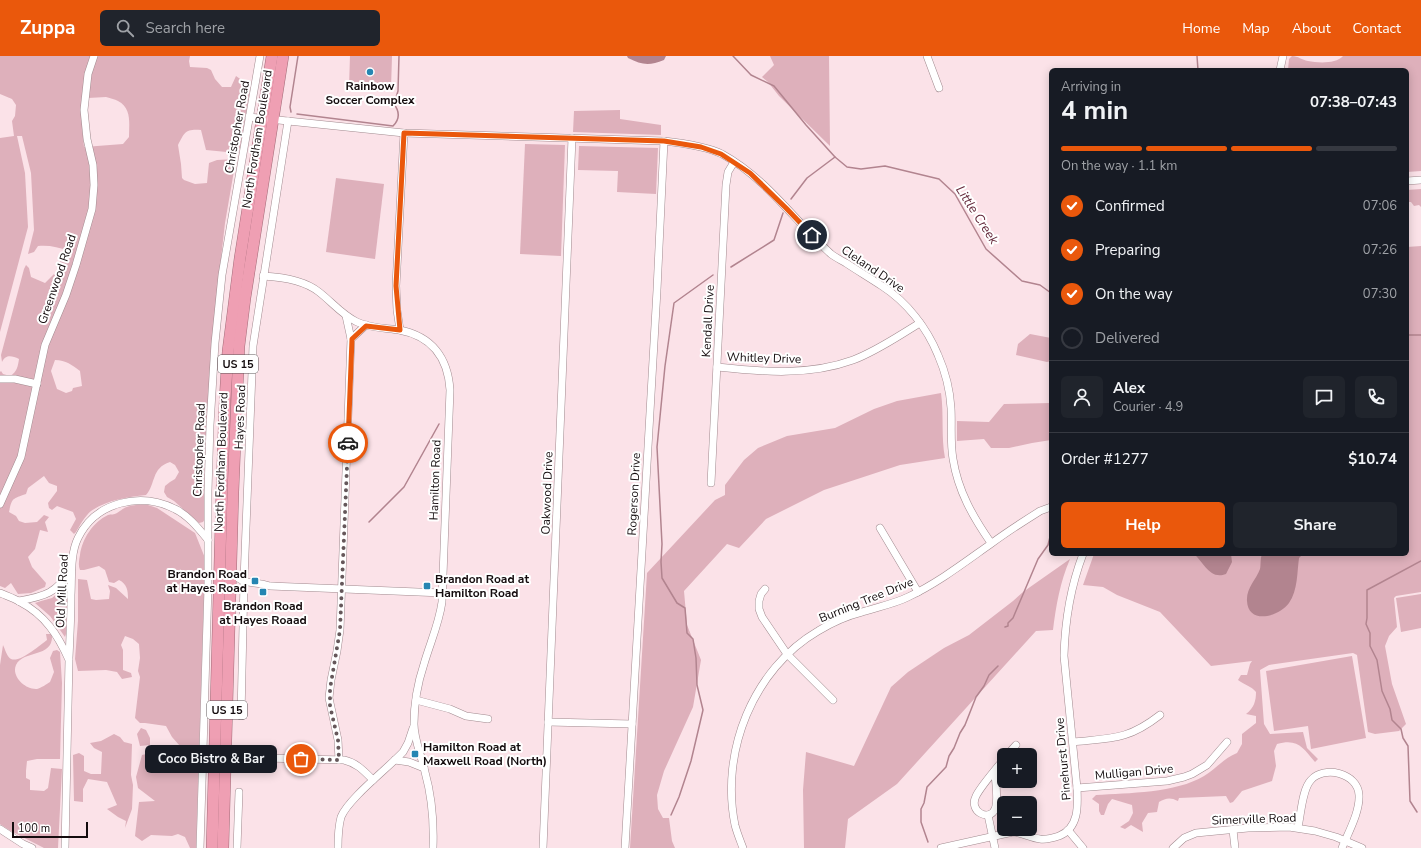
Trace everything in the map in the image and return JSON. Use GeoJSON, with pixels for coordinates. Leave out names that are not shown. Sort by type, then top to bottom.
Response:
{"type":"FeatureCollection","features":[{"type":"Feature","properties":{"kind":"highway","name":"North Fordham Boulevard"},"geometry":{"type":"LineString","coordinates":[[212,848],[225,397],[232,318],[272,56]]}},
{"type":"Feature","properties":{"kind":"highway","name":"North Fordham Boulevard"},"geometry":{"type":"LineString","coordinates":[[223,848],[237,372],[242,323],[283,56]]}},
{"type":"Feature","properties":{"kind":"highway"},"geometry":{"type":"LineString","coordinates":[[225,397],[230,398],[235,422]]}},
{"type":"Feature","properties":{"kind":"highway"},"geometry":{"type":"LineString","coordinates":[[221,538],[225,542],[226,578],[227,583],[231,587]]}},
{"type":"Feature","properties":{"kind":"highway"},"geometry":{"type":"LineString","coordinates":[[216,698],[221,704],[220,752],[226,757]]}},
{"type":"Feature","properties":{"kind":"street","name":"Greenwood Road"},"geometry":{"type":"LineString","coordinates":[[0,504],[21,457],[36,384],[46,345],[66,295],[92,209],[94,178],[84,110],[88,74],[94,56]]}},
{"type":"Feature","properties":{"kind":"street","name":"Christopher Road"},"geometry":{"type":"LineString","coordinates":[[200,848],[208,587],[208,491],[215,343],[222,276],[260,56]]}},
{"type":"Feature","properties":{"kind":"street"},"geometry":{"type":"LineString","coordinates":[[927,56],[939,88]]}},
{"type":"Feature","properties":{"kind":"street"},"geometry":{"type":"LineString","coordinates":[[1280,68],[1283,56]]}},
{"type":"Feature","properties":{"kind":"street","name":"Cleland Drive"},"geometry":{"type":"LineString","coordinates":[[249,117],[404,133],[664,141],[701,147],[721,154],[750,173],[768,189],[832,255],[883,286],[907,306],[920,323],[930,339],[943,369],[951,407],[950,437],[952,458],[962,494],[991,543]]}},
{"type":"Feature","properties":{"kind":"street","name":"Hayes Road"},"geometry":{"type":"LineString","coordinates":[[241,716],[243,614],[253,346],[288,121]]}},
{"type":"Feature","properties":{"kind":"street"},"geometry":{"type":"LineString","coordinates":[[400,330],[396,286],[404,133]]}},
{"type":"Feature","properties":{"kind":"street","name":"Oakwood Drive"},"geometry":{"type":"LineString","coordinates":[[543,848],[572,138]]}},
{"type":"Feature","properties":{"kind":"street","name":"Rogerson Drive"},"geometry":{"type":"LineString","coordinates":[[625,848],[658,290],[664,141]]}},
{"type":"Feature","properties":{"kind":"street","name":"Kendall Drive"},"geometry":{"type":"LineString","coordinates":[[711,483],[727,176],[734,162]]}},
{"type":"Feature","properties":{"kind":"street"},"geometry":{"type":"LineString","coordinates":[[1409,181],[1421,180]]}},
{"type":"Feature","properties":{"kind":"street","name":"Hamilton Road"},"geometry":{"type":"LineString","coordinates":[[264,276],[282,278],[303,284],[318,291],[346,316],[366,326],[400,330],[418,336],[433,346],[440,354],[449,377],[450,397],[442,593],[439,620],[423,664],[416,700],[414,724],[432,808],[434,848]]}},
{"type":"Feature","properties":{"kind":"street"},"geometry":{"type":"LineString","coordinates":[[339,760],[338,740],[329,698],[339,639],[352,339],[346,316]]}},
{"type":"Feature","properties":{"kind":"street","name":"Whitley Drive"},"geometry":{"type":"LineString","coordinates":[[717,367],[779,372],[815,370],[834,366],[872,352],[920,323]]}},
{"type":"Feature","properties":{"kind":"street"},"geometry":{"type":"LineString","coordinates":[[352,339],[366,326]]}},
{"type":"Feature","properties":{"kind":"street"},"geometry":{"type":"LineString","coordinates":[[0,379],[16,379],[36,384]]}},
{"type":"Feature","properties":{"kind":"street","name":"Old Mill Road"},"geometry":{"type":"LineString","coordinates":[[65,848],[72,569],[78,538],[88,524],[111,505],[125,501],[142,500],[158,502],[176,509],[192,522],[208,540]]}},
{"type":"Feature","properties":{"kind":"street","name":"Burning Tree Drive"},"geometry":{"type":"LineString","coordinates":[[742,848],[735,825],[732,802],[734,755],[744,720],[755,697],[787,654],[817,631],[839,620],[908,598],[967,561],[991,543],[1040,511],[1049,508]]}},
{"type":"Feature","properties":{"kind":"street"},"geometry":{"type":"LineString","coordinates":[[880,528],[918,592]]}},
{"type":"Feature","properties":{"kind":"street","name":"Pinehurst Drive"},"geometry":{"type":"LineString","coordinates":[[1068,830],[1076,818],[1078,810],[1073,742],[1065,678],[1064,635],[1069,600],[1082,556]]}},
{"type":"Feature","properties":{"kind":"street"},"geometry":{"type":"LineString","coordinates":[[19,601],[46,595],[54,590],[72,569]]}},
{"type":"Feature","properties":{"kind":"street"},"geometry":{"type":"LineString","coordinates":[[231,573],[244,584]]}},
{"type":"Feature","properties":{"kind":"street"},"geometry":{"type":"LineString","coordinates":[[231,587],[244,584],[265,588],[270,586],[442,593]]}},
{"type":"Feature","properties":{"kind":"street"},"geometry":{"type":"LineString","coordinates":[[208,587],[220,587]]}},
{"type":"Feature","properties":{"kind":"street"},"geometry":{"type":"LineString","coordinates":[[765,589],[761,594],[759,601],[759,609],[762,617],[787,654],[833,700]]}},
{"type":"Feature","properties":{"kind":"street","name":"Old Mill Road"},"geometry":{"type":"LineString","coordinates":[[0,593],[19,601],[38,613],[50,625],[57,635],[69,660]]}},
{"type":"Feature","properties":{"kind":"street"},"geometry":{"type":"LineString","coordinates":[[416,700],[445,708],[466,716],[488,719]]}},
{"type":"Feature","properties":{"kind":"street"},"geometry":{"type":"LineString","coordinates":[[1073,742],[1120,737],[1140,729],[1160,715]]}},
{"type":"Feature","properties":{"kind":"street"},"geometry":{"type":"LineString","coordinates":[[548,722],[632,724]]}},
{"type":"Feature","properties":{"kind":"street"},"geometry":{"type":"LineString","coordinates":[[338,848],[338,832],[342,816],[353,801],[395,760],[408,744],[414,724]]}},
{"type":"Feature","properties":{"kind":"street","name":"Mulligan Drive"},"geometry":{"type":"LineString","coordinates":[[1077,788],[1167,781],[1184,777],[1207,765],[1226,742]]}},
{"type":"Feature","properties":{"kind":"street"},"geometry":{"type":"LineString","coordinates":[[1013,748],[1016,745]]}},
{"type":"Feature","properties":{"kind":"street"},"geometry":{"type":"LineString","coordinates":[[226,757],[339,760],[355,764],[373,780]]}},
{"type":"Feature","properties":{"kind":"street"},"geometry":{"type":"LineString","coordinates":[[395,760],[409,762],[424,768]]}},
{"type":"Feature","properties":{"kind":"street"},"geometry":{"type":"LineString","coordinates":[[995,771],[997,803],[993,813],[988,815],[983,814],[977,811],[975,802],[976,797],[995,771],[997,768]]}},
{"type":"Feature","properties":{"kind":"street"},"geometry":{"type":"LineString","coordinates":[[1298,827],[1305,791],[1310,780],[1322,773],[1339,774],[1348,777],[1354,782],[1359,795],[1353,822],[1342,848]]}},
{"type":"Feature","properties":{"kind":"street"},"geometry":{"type":"LineString","coordinates":[[237,848],[239,792]]}},
{"type":"Feature","properties":{"kind":"street"},"geometry":{"type":"LineString","coordinates":[[988,815],[995,848]]}},
{"type":"Feature","properties":{"kind":"street","name":"Simerville Road"},"geometry":{"type":"LineString","coordinates":[[1173,848],[1178,842],[1190,835],[1233,830],[1298,827],[1345,840],[1362,848]]}},
{"type":"Feature","properties":{"kind":"street"},"geometry":{"type":"LineString","coordinates":[[0,829],[32,848]]}},
{"type":"Feature","properties":{"kind":"street"},"geometry":{"type":"LineString","coordinates":[[941,848],[1006,833],[1021,833],[1041,839],[1052,838],[1068,830],[1083,848]]}},
{"type":"Feature","properties":{"kind":"street"},"geometry":{"type":"LineString","coordinates":[[1233,830],[1235,848]]}},
{"type":"Feature","properties":{"kind":"shaded area"},"geometry":{"type":"Polygon","coordinates":[[[0,56],[190,56],[190,67],[207,68],[211,70],[215,79],[222,87],[231,87],[236,76],[243,81],[250,91],[240,148],[237,153],[206,150],[201,130],[186,132],[178,145],[182,178],[195,184],[207,183],[209,163],[217,160],[236,159],[225,223],[211,348],[204,458],[205,519],[203,522],[199,523],[174,501],[167,497],[164,492],[165,486],[175,479],[179,472],[175,465],[170,462],[160,468],[157,472],[146,495],[117,500],[97,507],[87,515],[74,534],[70,530],[76,519],[73,512],[57,506],[52,510],[49,508],[48,503],[57,491],[57,486],[49,483],[44,476],[28,488],[26,494],[12,501],[9,512],[16,516],[19,521],[25,523],[37,522],[44,515],[49,517],[45,522],[48,532],[40,530],[35,549],[28,557],[32,567],[46,583],[45,587],[31,593],[18,594],[11,583],[5,588],[0,586],[0,372],[1,371],[3,374],[10,376],[17,369],[19,359],[9,356],[2,362],[1,355],[26,265],[29,268],[31,277],[45,283],[54,274],[57,279],[64,276],[63,270],[59,265],[61,259],[68,262],[70,257],[69,251],[57,247],[46,246],[38,246],[34,252],[28,254],[34,230],[31,173],[22,136],[17,136],[25,173],[28,227],[0,332],[0,138],[14,136],[12,121],[15,116],[16,105],[12,99],[0,94],[0,56]],[[106,97],[88,98],[82,125],[84,147],[123,144],[129,137],[129,117],[126,108],[117,100],[106,97]],[[55,360],[51,371],[57,389],[66,393],[72,391],[73,388],[82,386],[80,371],[66,362],[55,360]]]}},
{"type":"Feature","properties":{"kind":"shaded area","name":"Rainbow Soccer Complex"},"geometry":{"type":"Polygon","coordinates":[[[350,56],[392,56],[391,89],[349,87],[350,56]]]}},
{"type":"Feature","properties":{"kind":"shaded area"},"geometry":{"type":"Polygon","coordinates":[[[627,56],[666,56],[664,60],[646,64],[628,58],[627,56]]]}},
{"type":"Feature","properties":{"kind":"shaded area"},"geometry":{"type":"Polygon","coordinates":[[[770,56],[829,56],[830,146],[779,96],[762,77],[774,65],[770,56]]]}},
{"type":"Feature","properties":{"kind":"shaded area"},"geometry":{"type":"Polygon","coordinates":[[[1292,56],[1308,61],[1331,62],[1340,59],[1343,56],[1421,56],[1421,171],[1409,172],[1409,68],[1288,68],[1289,59],[1292,56]]]}},
{"type":"Feature","properties":{"kind":"shaded area"},"geometry":{"type":"Polygon","coordinates":[[[620,110],[620,119],[661,125],[661,135],[573,132],[574,111],[620,110]]]}},
{"type":"Feature","properties":{"kind":"shaded area"},"geometry":{"type":"Polygon","coordinates":[[[525,144],[565,145],[561,256],[520,254],[525,144]]]}},
{"type":"Feature","properties":{"kind":"shaded area"},"geometry":{"type":"Polygon","coordinates":[[[579,146],[658,148],[656,194],[617,192],[618,171],[578,170],[579,146]]]}},
{"type":"Feature","properties":{"kind":"shaded area"},"geometry":{"type":"Polygon","coordinates":[[[336,178],[384,184],[375,259],[326,252],[336,178]]]}},
{"type":"Feature","properties":{"kind":"shaded area"},"geometry":{"type":"Polygon","coordinates":[[[1421,189],[1421,207],[1419,205],[1414,206],[1411,202],[1409,202],[1409,190],[1421,189]]]}},
{"type":"Feature","properties":{"kind":"shaded area"},"geometry":{"type":"Polygon","coordinates":[[[1421,246],[1421,592],[1396,596],[1394,598],[1397,627],[1389,636],[1385,646],[1392,684],[1406,724],[1399,731],[1375,734],[1368,732],[1357,655],[1353,653],[1269,665],[1260,670],[1264,724],[1270,734],[1303,732],[1307,748],[1318,759],[1315,762],[1295,743],[1284,742],[1277,744],[1274,751],[1276,766],[1272,781],[1242,791],[1233,802],[1230,803],[1226,796],[1179,798],[1178,801],[1166,799],[1159,802],[1157,812],[1148,813],[1142,823],[1143,832],[1131,825],[1125,829],[1120,827],[1129,821],[1133,813],[1132,805],[1112,799],[1108,804],[1104,815],[1101,815],[1099,811],[1099,804],[1092,799],[1096,795],[1137,793],[1166,789],[1193,782],[1204,776],[1237,753],[1242,744],[1242,734],[1256,723],[1256,716],[1246,714],[1254,704],[1256,692],[1238,680],[1241,675],[1247,675],[1252,661],[1211,666],[1160,612],[1117,595],[1103,587],[1083,585],[1093,556],[1409,556],[1409,247],[1421,246]]]}},
{"type":"Feature","properties":{"kind":"shaded area"},"geometry":{"type":"Polygon","coordinates":[[[1030,334],[1049,338],[1049,362],[1016,355],[1018,344],[1030,334]]]}},
{"type":"Feature","properties":{"kind":"shaded area"},"geometry":{"type":"Polygon","coordinates":[[[941,393],[945,458],[900,465],[824,490],[766,519],[739,548],[727,544],[684,591],[687,625],[701,660],[693,707],[664,771],[657,795],[658,809],[663,818],[669,818],[672,841],[675,848],[630,848],[647,573],[715,500],[725,495],[725,485],[744,460],[758,448],[787,436],[835,428],[874,409],[897,401],[941,393]]]}},
{"type":"Feature","properties":{"kind":"shaded area"},"geometry":{"type":"Polygon","coordinates":[[[1049,403],[1049,440],[1009,448],[991,448],[984,439],[957,441],[957,421],[989,422],[1004,404],[1049,403]]]}},
{"type":"Feature","properties":{"kind":"shaded area"},"geometry":{"type":"Polygon","coordinates":[[[136,505],[148,505],[157,508],[195,533],[205,558],[196,848],[190,848],[185,837],[178,834],[172,836],[151,835],[142,841],[135,836],[139,802],[155,801],[138,788],[136,777],[142,755],[151,753],[160,755],[178,755],[180,746],[172,737],[166,726],[140,723],[135,718],[140,677],[138,671],[140,658],[139,644],[133,639],[125,636],[121,645],[123,650],[123,670],[131,673],[132,677],[122,679],[117,672],[106,670],[78,671],[75,659],[78,621],[78,579],[87,580],[91,599],[109,599],[110,591],[108,585],[116,588],[128,599],[127,590],[124,583],[119,580],[114,583],[109,582],[105,570],[99,566],[80,570],[79,561],[83,543],[93,527],[103,518],[108,515],[116,514],[124,508],[136,505]]]}},
{"type":"Feature","properties":{"kind":"shaded area"},"geometry":{"type":"Polygon","coordinates":[[[1196,556],[1231,556],[1232,562],[1226,574],[1216,575],[1208,570],[1196,556]]]}},
{"type":"Feature","properties":{"kind":"shaded area"},"geometry":{"type":"Polygon","coordinates":[[[1262,556],[1301,556],[1299,558],[1296,587],[1289,603],[1278,612],[1265,616],[1258,616],[1253,613],[1249,609],[1247,601],[1248,592],[1260,569],[1262,556]]]}},
{"type":"Feature","properties":{"kind":"shaded area"},"geometry":{"type":"Polygon","coordinates":[[[1070,559],[1059,594],[1053,630],[1036,631],[897,784],[848,819],[845,848],[804,848],[803,790],[806,752],[854,766],[891,687],[908,672],[944,648],[969,635],[1023,592],[1070,559]]]}},
{"type":"Feature","properties":{"kind":"shaded area"},"geometry":{"type":"Polygon","coordinates":[[[63,589],[67,594],[65,637],[50,616],[35,603],[52,598],[63,589]]]}},
{"type":"Feature","properties":{"kind":"shaded area"},"geometry":{"type":"Polygon","coordinates":[[[1421,594],[1421,628],[1401,632],[1396,598],[1421,594]]]}},
{"type":"Feature","properties":{"kind":"shaded area"},"geometry":{"type":"Polygon","coordinates":[[[46,634],[52,634],[51,642],[48,647],[44,651],[20,660],[16,665],[15,674],[20,682],[32,689],[37,689],[44,686],[50,682],[54,672],[50,658],[53,651],[57,650],[60,652],[62,683],[60,759],[37,759],[27,761],[26,771],[26,778],[30,780],[30,790],[44,791],[48,788],[51,768],[62,769],[58,848],[44,848],[0,824],[0,665],[3,645],[7,655],[11,659],[15,660],[30,653],[47,640],[46,634]]]}},
{"type":"Feature","properties":{"kind":"shaded area"},"geometry":{"type":"Polygon","coordinates":[[[1352,656],[1366,738],[1311,749],[1308,726],[1274,731],[1266,671],[1352,656]]]}},
{"type":"Feature","properties":{"kind":"shaded area"},"geometry":{"type":"Polygon","coordinates":[[[141,728],[146,730],[150,738],[150,745],[140,746],[137,734],[141,728]]]}},
{"type":"Feature","properties":{"kind":"shaded area"},"geometry":{"type":"Polygon","coordinates":[[[114,734],[120,737],[124,742],[132,744],[132,809],[125,828],[126,821],[107,809],[117,805],[107,782],[88,779],[83,789],[83,802],[74,801],[73,755],[79,753],[84,756],[84,771],[91,774],[101,774],[102,752],[94,748],[90,743],[101,741],[114,734]]]}},
{"type":"Feature","properties":{"kind":"waterway"},"geometry":{"type":"LineString","coordinates":[[291,112],[290,107],[298,56]]}},
{"type":"Feature","properties":{"kind":"waterway"},"geometry":{"type":"LineString","coordinates":[[297,114],[393,126],[398,118],[397,110],[394,104],[398,91],[399,56]]}},
{"type":"Feature","properties":{"kind":"waterway","name":"Little Creek"},"geometry":{"type":"LineString","coordinates":[[733,56],[751,75],[774,86],[806,125],[835,157],[847,167],[861,169],[885,166],[939,179],[955,194],[986,249],[1022,281],[1040,285],[1049,292]]}},
{"type":"Feature","properties":{"kind":"waterway"},"geometry":{"type":"LineString","coordinates":[[1197,56],[1198,68]]}},
{"type":"Feature","properties":{"kind":"waterway"},"geometry":{"type":"LineString","coordinates":[[791,199],[807,178],[835,157]]}},
{"type":"Feature","properties":{"kind":"waterway"},"geometry":{"type":"LineString","coordinates":[[731,267],[774,240],[783,213]]}},
{"type":"Feature","properties":{"kind":"waterway"},"geometry":{"type":"LineString","coordinates":[[671,815],[679,797],[691,761],[703,710],[697,685],[696,658],[693,639],[687,633],[685,608],[677,603],[662,578],[662,544],[657,447],[665,366],[674,303],[713,275]]}},
{"type":"Feature","properties":{"kind":"waterway","name":"Little Creek"},"geometry":{"type":"LineString","coordinates":[[1409,335],[1421,335]]}},
{"type":"Feature","properties":{"kind":"waterway"},"geometry":{"type":"LineString","coordinates":[[369,522],[404,487],[439,424]]}},
{"type":"Feature","properties":{"kind":"waterway"},"geometry":{"type":"LineString","coordinates":[[1005,627],[1008,626],[1008,623],[1013,618],[1038,559],[1048,545],[1049,541]]}},
{"type":"Feature","properties":{"kind":"waterway"},"geometry":{"type":"LineString","coordinates":[[1417,812],[1410,801],[1408,746],[1403,738],[1401,729],[1392,720],[1390,709],[1382,691],[1377,660],[1370,646],[1370,633],[1366,624],[1367,590],[1421,561]]}},
{"type":"Feature","properties":{"kind":"waterway"},"geometry":{"type":"LineString","coordinates":[[928,842],[921,822],[921,809],[924,803],[927,787],[946,767],[949,756],[965,725],[976,697],[984,686],[989,675],[998,666]]}},
{"type":"Feature","properties":{"kind":"way so far"},"geometry":{"type":"LineString","coordinates":[[301,759],[339,760],[338,740],[329,698],[340,630],[348,443]]}},
{"type":"Feature","properties":{"kind":"place","name":"Rainbow Soccer Complex"},"geometry":{"type":"Point","coordinates":[370,72]}},
{"type":"Feature","properties":{"kind":"place","name":"Brandon Road at Hayes Road"},"geometry":{"type":"Point","coordinates":[255,581]}},
{"type":"Feature","properties":{"kind":"place","name":"Brandon Road at Hamilton Road"},"geometry":{"type":"Point","coordinates":[427,586]}},
{"type":"Feature","properties":{"kind":"place","name":"Brandon Road at Hayes Roaad"},"geometry":{"type":"Point","coordinates":[263,592]}},
{"type":"Feature","properties":{"kind":"place","name":"Hamilton Road at Maxwell Road (North)"},"geometry":{"type":"Point","coordinates":[415,754]}},
{"type":"Feature","properties":{"kind":"place","name":"Coco Bistro & Bar"},"geometry":{"type":"Point","coordinates":[301,759]}},
{"type":"Feature","properties":{"kind":"route"},"geometry":{"type":"LineString","coordinates":[[348,443],[352,339],[356,333],[366,326],[400,330],[396,286],[404,133],[664,141],[679,142],[701,147],[721,154],[750,173],[768,189],[812,235]]}}]}
